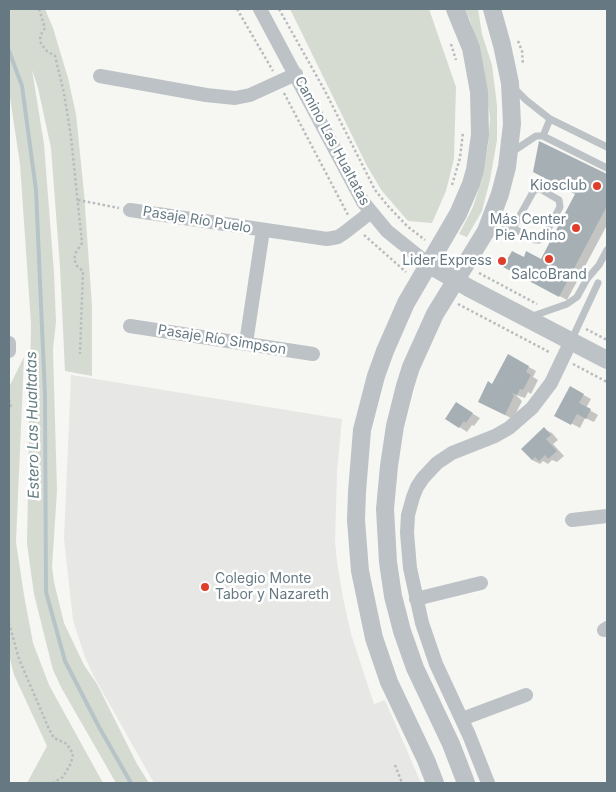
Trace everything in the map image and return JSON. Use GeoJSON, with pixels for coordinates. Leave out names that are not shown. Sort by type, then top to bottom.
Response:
{"type":"FeatureCollection","features":[{"type":"Feature","properties":{"kind":"street","name":"Camino Las Hualtatas"},"geometry":{"type":"LineString","coordinates":[[260,9],[348,175],[370,212],[398,241],[428,264],[454,280],[607,360]]}},
{"type":"Feature","properties":{"kind":"street"},"geometry":{"type":"LineString","coordinates":[[435,783],[389,682],[379,654],[361,578],[356,520],[359,450],[368,403],[376,376],[395,326],[428,264],[449,232],[465,200],[475,170],[480,135],[478,78],[470,48],[455,9]]}},
{"type":"Feature","properties":{"kind":"street"},"geometry":{"type":"LineString","coordinates":[[466,783],[451,744],[420,681],[402,631],[390,579],[385,527],[386,492],[391,446],[404,386],[426,331],[491,219],[500,194],[509,154],[512,124],[510,84],[492,9]]}},
{"type":"Feature","properties":{"kind":"street"},"geometry":{"type":"LineString","coordinates":[[100,76],[227,98],[250,95],[296,74]]}},
{"type":"Feature","properties":{"kind":"street","name":"Pasaje Río Puelo"},"geometry":{"type":"LineString","coordinates":[[130,210],[327,239],[338,237],[370,212]]}},
{"type":"Feature","properties":{"kind":"street","name":"Pasaje Río Puelo"},"geometry":{"type":"LineString","coordinates":[[246,344],[263,230]]}},
{"type":"Feature","properties":{"kind":"street","name":"Pasaje Río Simpson"},"geometry":{"type":"LineString","coordinates":[[130,326],[313,354]]}},
{"type":"Feature","properties":{"kind":"street"},"geometry":{"type":"LineString","coordinates":[[488,783],[462,718],[436,664],[424,631],[410,568],[407,533],[410,506],[417,487],[431,469],[444,458],[495,436],[521,419],[542,395],[571,341]]}},
{"type":"Feature","properties":{"kind":"street"},"geometry":{"type":"LineString","coordinates":[[9,343],[9,351]]}},
{"type":"Feature","properties":{"kind":"street"},"geometry":{"type":"LineString","coordinates":[[572,520],[607,516]]}},
{"type":"Feature","properties":{"kind":"street"},"geometry":{"type":"LineString","coordinates":[[416,600],[481,583]]}},
{"type":"Feature","properties":{"kind":"street"},"geometry":{"type":"LineString","coordinates":[[462,718],[526,695]]}},
{"type":"Feature","properties":{"kind":"lane"},"geometry":{"type":"LineString","coordinates":[[510,84],[526,100],[550,119],[607,147]]}},
{"type":"Feature","properties":{"kind":"lane"},"geometry":{"type":"LineString","coordinates":[[543,136],[550,119]]}},
{"type":"Feature","properties":{"kind":"lane"},"geometry":{"type":"LineString","coordinates":[[509,154],[536,136],[543,136],[607,168]]}},
{"type":"Feature","properties":{"kind":"lane"},"geometry":{"type":"LineString","coordinates":[[491,219],[536,240],[543,238],[560,207],[559,200],[537,189],[533,192],[513,228]]}},
{"type":"Feature","properties":{"kind":"lane"},"geometry":{"type":"LineString","coordinates":[[527,318],[572,301],[582,291],[607,250]]}},
{"type":"Feature","properties":{"kind":"lane"},"geometry":{"type":"LineString","coordinates":[[571,341],[598,283]]}},
{"type":"Feature","properties":{"kind":"path"},"geometry":{"type":"LineString","coordinates":[[39,9],[45,28],[40,36],[41,44],[55,56],[64,93],[78,200],[82,243],[74,259],[76,266],[83,271],[80,354]]}},
{"type":"Feature","properties":{"kind":"path"},"geometry":{"type":"LineString","coordinates":[[237,9],[354,224],[406,272]]}},
{"type":"Feature","properties":{"kind":"path"},"geometry":{"type":"LineString","coordinates":[[279,9],[325,91],[376,190],[407,226],[426,241]]}},
{"type":"Feature","properties":{"kind":"path"},"geometry":{"type":"LineString","coordinates":[[449,37],[457,61]]}},
{"type":"Feature","properties":{"kind":"path"},"geometry":{"type":"LineString","coordinates":[[451,191],[460,158],[465,124]]}},
{"type":"Feature","properties":{"kind":"path"},"geometry":{"type":"LineString","coordinates":[[78,200],[130,210]]}},
{"type":"Feature","properties":{"kind":"path"},"geometry":{"type":"LineString","coordinates":[[453,310],[457,304],[607,382]]}},
{"type":"Feature","properties":{"kind":"path"},"geometry":{"type":"LineString","coordinates":[[9,400],[11,405],[9,408]]}},
{"type":"Feature","properties":{"kind":"path"},"geometry":{"type":"LineString","coordinates":[[9,623],[19,659],[49,729],[54,738],[67,744],[73,754],[72,763],[63,777],[52,783]]}},
{"type":"Feature","properties":{"kind":"path"},"geometry":{"type":"LineString","coordinates":[[395,766],[402,783]]}},
{"type":"Feature","properties":{"kind":"shaded area"},"geometry":{"type":"Polygon","coordinates":[[[9,9],[45,9],[53,28],[68,78],[76,114],[84,193],[92,306],[92,376],[65,371],[60,267],[51,148],[38,88],[32,70],[44,144],[54,273],[56,322],[53,349],[57,491],[52,567],[54,582],[64,623],[84,665],[97,684],[137,764],[149,783],[116,783],[53,670],[34,594],[27,544],[31,324],[20,164],[9,91],[9,9]]]}},
{"type":"Feature","properties":{"kind":"shaded area"},"geometry":{"type":"Polygon","coordinates":[[[290,9],[429,9],[456,87],[454,159],[446,191],[432,223],[408,221],[382,191],[367,166],[290,9]]]}},
{"type":"Feature","properties":{"kind":"shaded area"},"geometry":{"type":"Polygon","coordinates":[[[464,9],[478,9],[482,34],[492,65],[497,105],[497,140],[490,180],[482,211],[467,237],[459,234],[473,207],[482,179],[488,145],[490,118],[481,55],[470,20],[464,9]]]}},
{"type":"Feature","properties":{"kind":"shaded area"},"geometry":{"type":"Polygon","coordinates":[[[24,357],[16,542],[24,595],[33,643],[49,685],[103,783],[27,783],[47,746],[14,675],[9,655],[9,387],[24,357]]]}},
{"type":"Feature","properties":{"kind":"shaded area","name":"Colegio Monte Tabor y Nazareth"},"geometry":{"type":"Polygon","coordinates":[[[71,375],[342,419],[337,472],[335,542],[343,598],[351,634],[374,704],[385,700],[421,783],[154,783],[93,675],[73,620],[64,539],[71,375]]]}},
{"type":"Feature","properties":{"kind":"building","name":"Más Center Pie Andino"},"geometry":{"type":"Polygon","coordinates":[[[539,141],[607,174],[607,206],[559,297],[503,267],[512,251],[524,257],[526,251],[541,259],[575,194],[533,172],[539,141]]]}},
{"type":"Feature","properties":{"kind":"building"},"geometry":{"type":"Polygon","coordinates":[[[508,354],[529,366],[526,372],[531,375],[523,390],[520,389],[517,395],[512,393],[514,396],[505,415],[478,402],[488,381],[492,384],[508,354]]]}},
{"type":"Feature","properties":{"kind":"building"},"geometry":{"type":"Polygon","coordinates":[[[570,386],[584,394],[579,403],[591,409],[586,419],[577,414],[571,425],[554,416],[570,386]]]}},
{"type":"Feature","properties":{"kind":"building"},"geometry":{"type":"Polygon","coordinates":[[[456,402],[473,413],[466,423],[464,421],[459,428],[445,419],[456,402]]]}},
{"type":"Feature","properties":{"kind":"building"},"geometry":{"type":"Polygon","coordinates":[[[544,427],[551,435],[546,439],[557,451],[548,459],[545,455],[539,461],[535,457],[532,460],[521,449],[544,427]]]}},
{"type":"Feature","properties":{"kind":"waterway","name":"Estero Las Hualtatas"},"geometry":{"type":"LineString","coordinates":[[9,51],[22,86],[36,190],[45,396],[46,592],[65,661],[131,783]]}},
{"type":"Feature","properties":{"kind":"place","name":"Kiosclub"},"geometry":{"type":"Point","coordinates":[597,186]}},
{"type":"Feature","properties":{"kind":"place","name":"Más Center Pie Andino"},"geometry":{"type":"Point","coordinates":[576,228]}},
{"type":"Feature","properties":{"kind":"place","name":"SalcoBrand"},"geometry":{"type":"Point","coordinates":[549,259]}},
{"type":"Feature","properties":{"kind":"place","name":"Lider Express"},"geometry":{"type":"Point","coordinates":[502,261]}},
{"type":"Feature","properties":{"kind":"place","name":"Colegio Monte Tabor y Nazareth"},"geometry":{"type":"Point","coordinates":[205,587]}}]}
